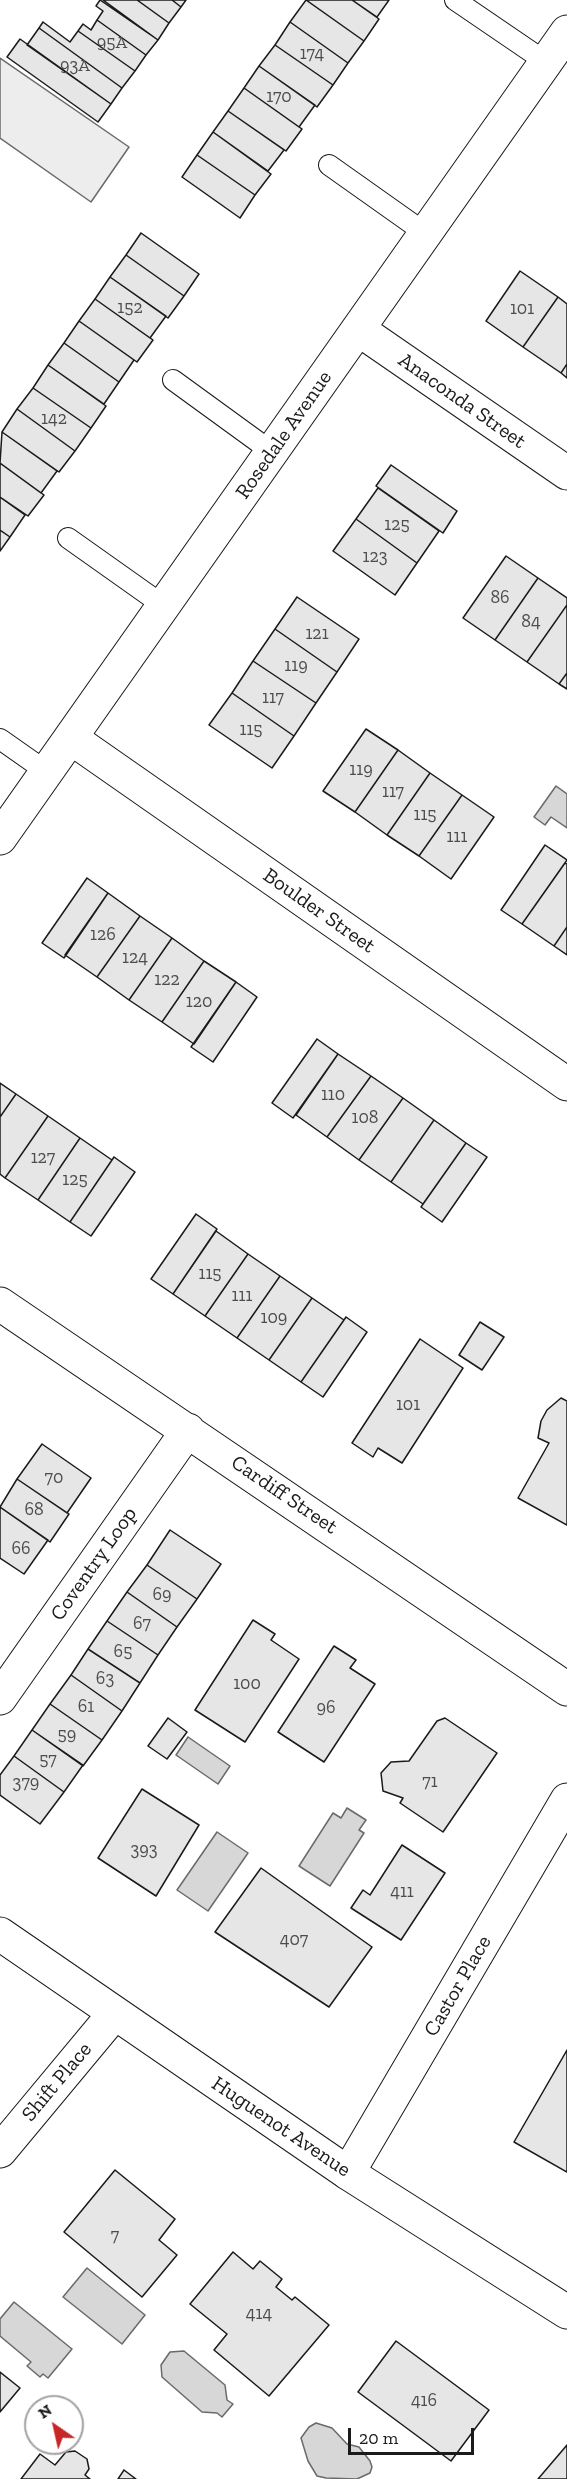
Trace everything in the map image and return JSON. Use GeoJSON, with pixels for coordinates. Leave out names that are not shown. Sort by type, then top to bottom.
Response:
{"type":"FeatureCollection","features":[{"type":"Feature","properties":{"kind":"street","name":"Rosedale Avenue"},"geometry":{"type":"LineString","coordinates":[[0,838],[567,32]]}},
{"type":"Feature","properties":{"kind":"street","name":"Anaconda Street"},"geometry":{"type":"LineString","coordinates":[[358,329],[567,473]]}},
{"type":"Feature","properties":{"kind":"street","name":"Boulder Street"},"geometry":{"type":"LineString","coordinates":[[71,738],[567,1084]]}},
{"type":"Feature","properties":{"kind":"street","name":"Cardiff Street"},"geometry":{"type":"LineString","coordinates":[[0,1304],[567,1689]]}},
{"type":"Feature","properties":{"kind":"street","name":"Coventry Loop"},"geometry":{"type":"LineString","coordinates":[[0,1698],[188,1430]]}},
{"type":"Feature","properties":{"kind":"street","name":"Castor Place"},"geometry":{"type":"LineString","coordinates":[[348,2173],[567,1800]]}},
{"type":"Feature","properties":{"kind":"street","name":"Huguenot Avenue"},"geometry":{"type":"LineString","coordinates":[[0,1934],[348,2173],[567,2312]]}},
{"type":"Feature","properties":{"kind":"street","name":"Shift Place"},"geometry":{"type":"LineString","coordinates":[[0,2151],[114,2014]]}},
{"type":"Feature","properties":{"kind":"lane"},"geometry":{"type":"LineString","coordinates":[[455,0],[546,62]]}},
{"type":"Feature","properties":{"kind":"lane"},"geometry":{"type":"LineString","coordinates":[[328,165],[425,233]]}},
{"type":"Feature","properties":{"kind":"lane"},"geometry":{"type":"LineString","coordinates":[[173,380],[272,452]]}},
{"type":"Feature","properties":{"kind":"lane"},"geometry":{"type":"LineString","coordinates":[[68,538],[164,606]]}},
{"type":"Feature","properties":{"kind":"lane"},"geometry":{"type":"LineString","coordinates":[[0,739],[47,772]]}},
{"type":"Feature","properties":{"kind":"shaded area"},"geometry":{"type":"Polygon","coordinates":[[[0,58],[129,147],[91,202],[0,138],[0,58]]]}},
{"type":"Feature","properties":{"kind":"shaded area"},"geometry":{"type":"Polygon","coordinates":[[[556,786],[567,794],[567,828],[551,817],[545,825],[534,817],[556,786]]]}},
{"type":"Feature","properties":{"kind":"shaded area"},"geometry":{"type":"Polygon","coordinates":[[[188,1737],[230,1766],[218,1784],[176,1755],[188,1737]]]}},
{"type":"Feature","properties":{"kind":"shaded area"},"geometry":{"type":"Polygon","coordinates":[[[347,1808],[366,1820],[359,1830],[364,1833],[330,1886],[299,1866],[333,1813],[341,1818],[347,1808]]]}},
{"type":"Feature","properties":{"kind":"shaded area"},"geometry":{"type":"Polygon","coordinates":[[[217,1832],[248,1853],[208,1911],[177,1890],[217,1832]]]}},
{"type":"Feature","properties":{"kind":"shaded area"},"geometry":{"type":"Polygon","coordinates":[[[87,2268],[145,2315],[122,2344],[63,2297],[87,2268]]]}},
{"type":"Feature","properties":{"kind":"shaded area"},"geometry":{"type":"Polygon","coordinates":[[[14,2302],[72,2349],[48,2378],[43,2374],[40,2377],[27,2366],[31,2362],[0,2336],[0,2319],[14,2302]]]}},
{"type":"Feature","properties":{"kind":"shaded area"},"geometry":{"type":"Polygon","coordinates":[[[184,2351],[225,2385],[227,2400],[233,2404],[222,2417],[217,2413],[202,2412],[162,2377],[161,2365],[170,2352],[184,2351]]]}},
{"type":"Feature","properties":{"kind":"shaded area"},"geometry":{"type":"Polygon","coordinates":[[[316,2423],[332,2428],[347,2444],[359,2447],[370,2461],[372,2467],[370,2473],[357,2479],[317,2476],[308,2461],[301,2438],[309,2427],[316,2423]]]}},
{"type":"Feature","properties":{"kind":"building"},"geometry":{"type":"Polygon","coordinates":[[[100,0],[158,40],[146,55],[97,20],[103,11],[96,6],[100,0]]]}},
{"type":"Feature","properties":{"kind":"building"},"geometry":{"type":"Polygon","coordinates":[[[103,0],[137,0],[169,23],[158,40],[103,0]]]}},
{"type":"Feature","properties":{"kind":"building"},"geometry":{"type":"Polygon","coordinates":[[[137,0],[172,0],[181,7],[169,23],[137,0]]]}},
{"type":"Feature","properties":{"kind":"building"},"geometry":{"type":"Polygon","coordinates":[[[172,0],[186,0],[181,7],[172,0]]]}},
{"type":"Feature","properties":{"kind":"building"},"geometry":{"type":"Polygon","coordinates":[[[306,0],[364,41],[348,63],[290,22],[306,0]]]}},
{"type":"Feature","properties":{"kind":"building"},"geometry":{"type":"Polygon","coordinates":[[[306,0],[352,0],[379,19],[364,41],[306,0]]]}},
{"type":"Feature","properties":{"kind":"building"},"geometry":{"type":"Polygon","coordinates":[[[352,0],[389,0],[377,17],[352,0]]]}},
{"type":"Feature","properties":{"kind":"building"},"geometry":{"type":"Polygon","coordinates":[[[97,20],[146,55],[135,71],[78,31],[83,24],[91,30],[97,20]]]}},
{"type":"Feature","properties":{"kind":"building"},"geometry":{"type":"Polygon","coordinates":[[[43,22],[70,42],[78,31],[135,71],[122,88],[39,28],[43,22]]]}},
{"type":"Feature","properties":{"kind":"building"},"geometry":{"type":"Polygon","coordinates":[[[290,22],[348,63],[333,85],[275,45],[290,22]]]}},
{"type":"Feature","properties":{"kind":"building"},"geometry":{"type":"Polygon","coordinates":[[[39,28],[122,88],[111,104],[27,45],[39,28]]]}},
{"type":"Feature","properties":{"kind":"building"},"geometry":{"type":"Polygon","coordinates":[[[20,39],[111,104],[98,122],[7,57],[20,39]]]}},
{"type":"Feature","properties":{"kind":"building"},"geometry":{"type":"Polygon","coordinates":[[[275,45],[333,85],[317,107],[259,66],[275,45]]]}},
{"type":"Feature","properties":{"kind":"building"},"geometry":{"type":"Polygon","coordinates":[[[259,66],[315,105],[299,127],[244,88],[259,66]]]}},
{"type":"Feature","properties":{"kind":"building"},"geometry":{"type":"Polygon","coordinates":[[[244,88],[302,129],[286,151],[228,111],[244,88]]]}},
{"type":"Feature","properties":{"kind":"building"},"geometry":{"type":"Polygon","coordinates":[[[228,111],[284,150],[268,171],[213,132],[228,111]]]}},
{"type":"Feature","properties":{"kind":"building"},"geometry":{"type":"Polygon","coordinates":[[[213,132],[271,174],[255,195],[197,155],[213,132]]]}},
{"type":"Feature","properties":{"kind":"building"},"geometry":{"type":"Polygon","coordinates":[[[197,155],[255,195],[240,218],[182,177],[197,155]]]}},
{"type":"Feature","properties":{"kind":"building"},"geometry":{"type":"Polygon","coordinates":[[[141,233],[199,274],[184,296],[126,255],[141,233]]]}},
{"type":"Feature","properties":{"kind":"building"},"geometry":{"type":"Polygon","coordinates":[[[126,255],[184,296],[168,318],[110,277],[126,255]]]}},
{"type":"Feature","properties":{"kind":"building"},"geometry":{"type":"Polygon","coordinates":[[[520,271],[558,297],[523,347],[486,321],[520,271]]]}},
{"type":"Feature","properties":{"kind":"building"},"geometry":{"type":"Polygon","coordinates":[[[110,277],[166,316],[150,338],[95,299],[110,277]]]}},
{"type":"Feature","properties":{"kind":"building"},"geometry":{"type":"Polygon","coordinates":[[[558,297],[567,304],[567,364],[561,373],[523,347],[558,297]]]}},
{"type":"Feature","properties":{"kind":"building"},"geometry":{"type":"Polygon","coordinates":[[[95,299],[153,340],[137,362],[79,321],[95,299]]]}},
{"type":"Feature","properties":{"kind":"building"},"geometry":{"type":"Polygon","coordinates":[[[79,321],[134,360],[119,382],[64,343],[79,321]]]}},
{"type":"Feature","properties":{"kind":"building"},"geometry":{"type":"Polygon","coordinates":[[[64,343],[119,382],[104,404],[48,365],[64,343]]]}},
{"type":"Feature","properties":{"kind":"building"},"geometry":{"type":"Polygon","coordinates":[[[567,364],[567,378],[561,373],[567,364]]]}},
{"type":"Feature","properties":{"kind":"building"},"geometry":{"type":"Polygon","coordinates":[[[48,365],[106,406],[91,428],[33,388],[48,365]]]}},
{"type":"Feature","properties":{"kind":"building"},"geometry":{"type":"Polygon","coordinates":[[[33,388],[91,428],[75,451],[17,409],[33,388]]]}},
{"type":"Feature","properties":{"kind":"building"},"geometry":{"type":"Polygon","coordinates":[[[17,409],[75,451],[59,472],[2,432],[17,409]]]}},
{"type":"Feature","properties":{"kind":"building"},"geometry":{"type":"Polygon","coordinates":[[[2,432],[57,471],[41,493],[0,463],[2,432]]]}},
{"type":"Feature","properties":{"kind":"building"},"geometry":{"type":"Polygon","coordinates":[[[0,463],[44,495],[28,516],[0,497],[0,463]]]}},
{"type":"Feature","properties":{"kind":"building"},"geometry":{"type":"Polygon","coordinates":[[[391,465],[457,511],[443,533],[376,486],[391,465]]]}},
{"type":"Feature","properties":{"kind":"building"},"geometry":{"type":"Polygon","coordinates":[[[378,488],[439,531],[417,563],[356,519],[378,488]]]}},
{"type":"Feature","properties":{"kind":"building"},"geometry":{"type":"Polygon","coordinates":[[[0,497],[25,515],[10,537],[0,530],[0,497]]]}},
{"type":"Feature","properties":{"kind":"building"},"geometry":{"type":"Polygon","coordinates":[[[356,519],[417,563],[395,595],[333,551],[356,519]]]}},
{"type":"Feature","properties":{"kind":"building"},"geometry":{"type":"Polygon","coordinates":[[[0,530],[10,537],[0,551],[0,530]]]}},
{"type":"Feature","properties":{"kind":"building"},"geometry":{"type":"Polygon","coordinates":[[[506,556],[538,578],[495,640],[463,618],[506,556]]]}},
{"type":"Feature","properties":{"kind":"building"},"geometry":{"type":"Polygon","coordinates":[[[538,578],[567,598],[567,605],[527,662],[495,640],[538,578]]]}},
{"type":"Feature","properties":{"kind":"building"},"geometry":{"type":"Polygon","coordinates":[[[297,597],[359,639],[337,672],[275,629],[297,597]]]}},
{"type":"Feature","properties":{"kind":"building"},"geometry":{"type":"Polygon","coordinates":[[[567,605],[567,673],[559,684],[527,662],[567,605]]]}},
{"type":"Feature","properties":{"kind":"building"},"geometry":{"type":"Polygon","coordinates":[[[275,629],[337,672],[316,703],[253,661],[275,629]]]}},
{"type":"Feature","properties":{"kind":"building"},"geometry":{"type":"Polygon","coordinates":[[[253,661],[316,703],[294,736],[232,693],[253,661]]]}},
{"type":"Feature","properties":{"kind":"building"},"geometry":{"type":"Polygon","coordinates":[[[567,673],[567,689],[559,684],[567,673]]]}},
{"type":"Feature","properties":{"kind":"building"},"geometry":{"type":"Polygon","coordinates":[[[232,693],[294,736],[272,768],[209,725],[232,693]]]}},
{"type":"Feature","properties":{"kind":"building"},"geometry":{"type":"Polygon","coordinates":[[[366,729],[398,750],[355,812],[323,791],[366,729]]]}},
{"type":"Feature","properties":{"kind":"building"},"geometry":{"type":"Polygon","coordinates":[[[398,750],[430,773],[387,835],[355,812],[398,750]]]}},
{"type":"Feature","properties":{"kind":"building"},"geometry":{"type":"Polygon","coordinates":[[[430,773],[462,795],[419,856],[387,835],[430,773]]]}},
{"type":"Feature","properties":{"kind":"building"},"geometry":{"type":"Polygon","coordinates":[[[462,795],[494,817],[451,879],[419,856],[462,795]]]}},
{"type":"Feature","properties":{"kind":"building"},"geometry":{"type":"Polygon","coordinates":[[[545,845],[567,860],[522,924],[501,910],[545,845]]]}},
{"type":"Feature","properties":{"kind":"building"},"geometry":{"type":"Polygon","coordinates":[[[565,863],[567,864],[567,927],[554,946],[522,924],[565,863]]]}},
{"type":"Feature","properties":{"kind":"building"},"geometry":{"type":"Polygon","coordinates":[[[87,878],[108,893],[64,958],[42,943],[87,878]]]}},
{"type":"Feature","properties":{"kind":"building"},"geometry":{"type":"Polygon","coordinates":[[[108,893],[140,916],[97,977],[65,955],[108,893]]]}},
{"type":"Feature","properties":{"kind":"building"},"geometry":{"type":"Polygon","coordinates":[[[140,916],[172,938],[129,1000],[97,977],[140,916]]]}},
{"type":"Feature","properties":{"kind":"building"},"geometry":{"type":"Polygon","coordinates":[[[567,927],[567,955],[554,946],[567,927]]]}},
{"type":"Feature","properties":{"kind":"building"},"geometry":{"type":"Polygon","coordinates":[[[172,938],[204,961],[162,1022],[129,1000],[172,938]]]}},
{"type":"Feature","properties":{"kind":"building"},"geometry":{"type":"Polygon","coordinates":[[[204,961],[236,982],[194,1044],[162,1022],[204,961]]]}},
{"type":"Feature","properties":{"kind":"building"},"geometry":{"type":"Polygon","coordinates":[[[236,982],[257,997],[213,1062],[191,1047],[236,982]]]}},
{"type":"Feature","properties":{"kind":"building"},"geometry":{"type":"Polygon","coordinates":[[[317,1039],[338,1054],[293,1118],[272,1103],[317,1039]]]}},
{"type":"Feature","properties":{"kind":"building"},"geometry":{"type":"Polygon","coordinates":[[[338,1054],[371,1076],[327,1137],[296,1115],[338,1054]]]}},
{"type":"Feature","properties":{"kind":"building"},"geometry":{"type":"Polygon","coordinates":[[[371,1076],[403,1098],[359,1160],[327,1137],[371,1076]]]}},
{"type":"Feature","properties":{"kind":"building"},"geometry":{"type":"Polygon","coordinates":[[[0,1083],[16,1094],[0,1117],[0,1083]]]}},
{"type":"Feature","properties":{"kind":"building"},"geometry":{"type":"Polygon","coordinates":[[[16,1094],[48,1116],[5,1178],[0,1174],[0,1117],[16,1094]]]}},
{"type":"Feature","properties":{"kind":"building"},"geometry":{"type":"Polygon","coordinates":[[[403,1098],[434,1120],[391,1182],[359,1160],[403,1098]]]}},
{"type":"Feature","properties":{"kind":"building"},"geometry":{"type":"Polygon","coordinates":[[[48,1116],[80,1138],[38,1200],[5,1178],[48,1116]]]}},
{"type":"Feature","properties":{"kind":"building"},"geometry":{"type":"Polygon","coordinates":[[[434,1120],[466,1143],[423,1204],[391,1182],[434,1120]]]}},
{"type":"Feature","properties":{"kind":"building"},"geometry":{"type":"Polygon","coordinates":[[[80,1138],[112,1160],[70,1222],[38,1200],[80,1138]]]}},
{"type":"Feature","properties":{"kind":"building"},"geometry":{"type":"Polygon","coordinates":[[[466,1143],[487,1157],[442,1222],[421,1207],[466,1143]]]}},
{"type":"Feature","properties":{"kind":"building"},"geometry":{"type":"Polygon","coordinates":[[[114,1157],[135,1172],[91,1236],[70,1222],[114,1157]]]}},
{"type":"Feature","properties":{"kind":"building"},"geometry":{"type":"Polygon","coordinates":[[[196,1214],[217,1229],[173,1294],[151,1279],[196,1214]]]}},
{"type":"Feature","properties":{"kind":"building"},"geometry":{"type":"Polygon","coordinates":[[[216,1231],[248,1254],[205,1316],[173,1294],[216,1231]]]}},
{"type":"Feature","properties":{"kind":"building"},"geometry":{"type":"Polygon","coordinates":[[[248,1254],[280,1276],[237,1338],[205,1316],[248,1254]]]}},
{"type":"Feature","properties":{"kind":"building"},"geometry":{"type":"Polygon","coordinates":[[[280,1276],[312,1298],[269,1360],[237,1338],[280,1276]]]}},
{"type":"Feature","properties":{"kind":"building"},"geometry":{"type":"Polygon","coordinates":[[[312,1298],[344,1320],[301,1382],[269,1360],[312,1298]]]}},
{"type":"Feature","properties":{"kind":"building"},"geometry":{"type":"Polygon","coordinates":[[[346,1317],[367,1332],[323,1397],[301,1382],[346,1317]]]}},
{"type":"Feature","properties":{"kind":"building"},"geometry":{"type":"Polygon","coordinates":[[[480,1322],[504,1337],[482,1370],[459,1355],[480,1322]]]}},
{"type":"Feature","properties":{"kind":"building"},"geometry":{"type":"Polygon","coordinates":[[[420,1339],[463,1368],[402,1463],[378,1448],[373,1457],[352,1443],[420,1339]]]}},
{"type":"Feature","properties":{"kind":"building"},"geometry":{"type":"Polygon","coordinates":[[[561,1398],[567,1401],[567,1525],[518,1498],[549,1443],[538,1438],[541,1421],[547,1410],[561,1398]]]}},
{"type":"Feature","properties":{"kind":"building"},"geometry":{"type":"Polygon","coordinates":[[[42,1444],[91,1478],[67,1513],[17,1479],[42,1444]]]}},
{"type":"Feature","properties":{"kind":"building"},"geometry":{"type":"Polygon","coordinates":[[[17,1479],[69,1514],[50,1542],[0,1507],[17,1479]]]}},
{"type":"Feature","properties":{"kind":"building"},"geometry":{"type":"Polygon","coordinates":[[[0,1507],[48,1540],[24,1574],[0,1558],[0,1507]]]}},
{"type":"Feature","properties":{"kind":"building"},"geometry":{"type":"Polygon","coordinates":[[[170,1530],[221,1564],[197,1599],[147,1565],[170,1530]]]}},
{"type":"Feature","properties":{"kind":"building"},"geometry":{"type":"Polygon","coordinates":[[[147,1565],[197,1599],[177,1627],[127,1592],[147,1565]]]}},
{"type":"Feature","properties":{"kind":"building"},"geometry":{"type":"Polygon","coordinates":[[[127,1592],[177,1627],[158,1655],[107,1621],[127,1592]]]}},
{"type":"Feature","properties":{"kind":"building"},"geometry":{"type":"Polygon","coordinates":[[[253,1620],[275,1634],[271,1640],[299,1659],[245,1742],[195,1710],[253,1620]]]}},
{"type":"Feature","properties":{"kind":"building"},"geometry":{"type":"Polygon","coordinates":[[[107,1621],[158,1655],[140,1683],[88,1649],[107,1621]]]}},
{"type":"Feature","properties":{"kind":"building"},"geometry":{"type":"Polygon","coordinates":[[[334,1646],[356,1660],[350,1668],[375,1684],[324,1762],[278,1732],[334,1646]]]}},
{"type":"Feature","properties":{"kind":"building"},"geometry":{"type":"Polygon","coordinates":[[[88,1649],[140,1683],[122,1711],[71,1675],[88,1649]]]}},
{"type":"Feature","properties":{"kind":"building"},"geometry":{"type":"Polygon","coordinates":[[[71,1675],[122,1711],[102,1740],[50,1704],[71,1675]]]}},
{"type":"Feature","properties":{"kind":"building"},"geometry":{"type":"Polygon","coordinates":[[[50,1704],[102,1740],[83,1766],[32,1730],[50,1704]]]}},
{"type":"Feature","properties":{"kind":"building"},"geometry":{"type":"Polygon","coordinates":[[[168,1718],[187,1732],[167,1759],[148,1746],[168,1718]]]}},
{"type":"Feature","properties":{"kind":"building"},"geometry":{"type":"Polygon","coordinates":[[[445,1718],[497,1753],[443,1832],[400,1803],[403,1798],[383,1791],[381,1773],[391,1762],[409,1761],[437,1721],[445,1718]]]}},
{"type":"Feature","properties":{"kind":"building"},"geometry":{"type":"Polygon","coordinates":[[[32,1730],[83,1765],[64,1792],[14,1756],[32,1730]]]}},
{"type":"Feature","properties":{"kind":"building"},"geometry":{"type":"Polygon","coordinates":[[[14,1756],[64,1792],[40,1824],[0,1795],[0,1775],[14,1756]]]}},
{"type":"Feature","properties":{"kind":"building"},"geometry":{"type":"Polygon","coordinates":[[[142,1789],[199,1825],[156,1896],[98,1858],[142,1789]]]}},
{"type":"Feature","properties":{"kind":"building"},"geometry":{"type":"Polygon","coordinates":[[[402,1845],[445,1873],[401,1940],[351,1908],[363,1890],[370,1895],[402,1845]]]}},
{"type":"Feature","properties":{"kind":"building"},"geometry":{"type":"Polygon","coordinates":[[[261,1868],[372,1947],[329,2007],[215,1932],[261,1868]]]}},
{"type":"Feature","properties":{"kind":"building"},"geometry":{"type":"Polygon","coordinates":[[[567,2050],[567,2172],[514,2142],[567,2050]]]}},
{"type":"Feature","properties":{"kind":"building"},"geometry":{"type":"Polygon","coordinates":[[[115,2170],[175,2219],[159,2240],[177,2255],[142,2297],[64,2232],[115,2170]]]}},
{"type":"Feature","properties":{"kind":"building"},"geometry":{"type":"Polygon","coordinates":[[[233,2252],[253,2269],[260,2261],[282,2279],[276,2287],[292,2300],[295,2297],[329,2325],[269,2396],[214,2350],[227,2334],[190,2304],[233,2252]]]}},
{"type":"Feature","properties":{"kind":"building"},"geometry":{"type":"Polygon","coordinates":[[[396,2341],[489,2410],[451,2461],[358,2392],[396,2341]]]}},
{"type":"Feature","properties":{"kind":"building"},"geometry":{"type":"Polygon","coordinates":[[[0,2372],[20,2388],[0,2412],[0,2372]]]}},
{"type":"Feature","properties":{"kind":"building"},"geometry":{"type":"Polygon","coordinates":[[[567,2445],[567,2479],[538,2479],[567,2445]]]}},
{"type":"Feature","properties":{"kind":"building"},"geometry":{"type":"Polygon","coordinates":[[[39,2455],[55,2465],[63,2455],[81,2455],[87,2459],[89,2469],[85,2475],[90,2479],[21,2479],[39,2455]]]}},
{"type":"Feature","properties":{"kind":"building"},"geometry":{"type":"Polygon","coordinates":[[[124,2470],[136,2479],[118,2479],[124,2470]]]}}]}
